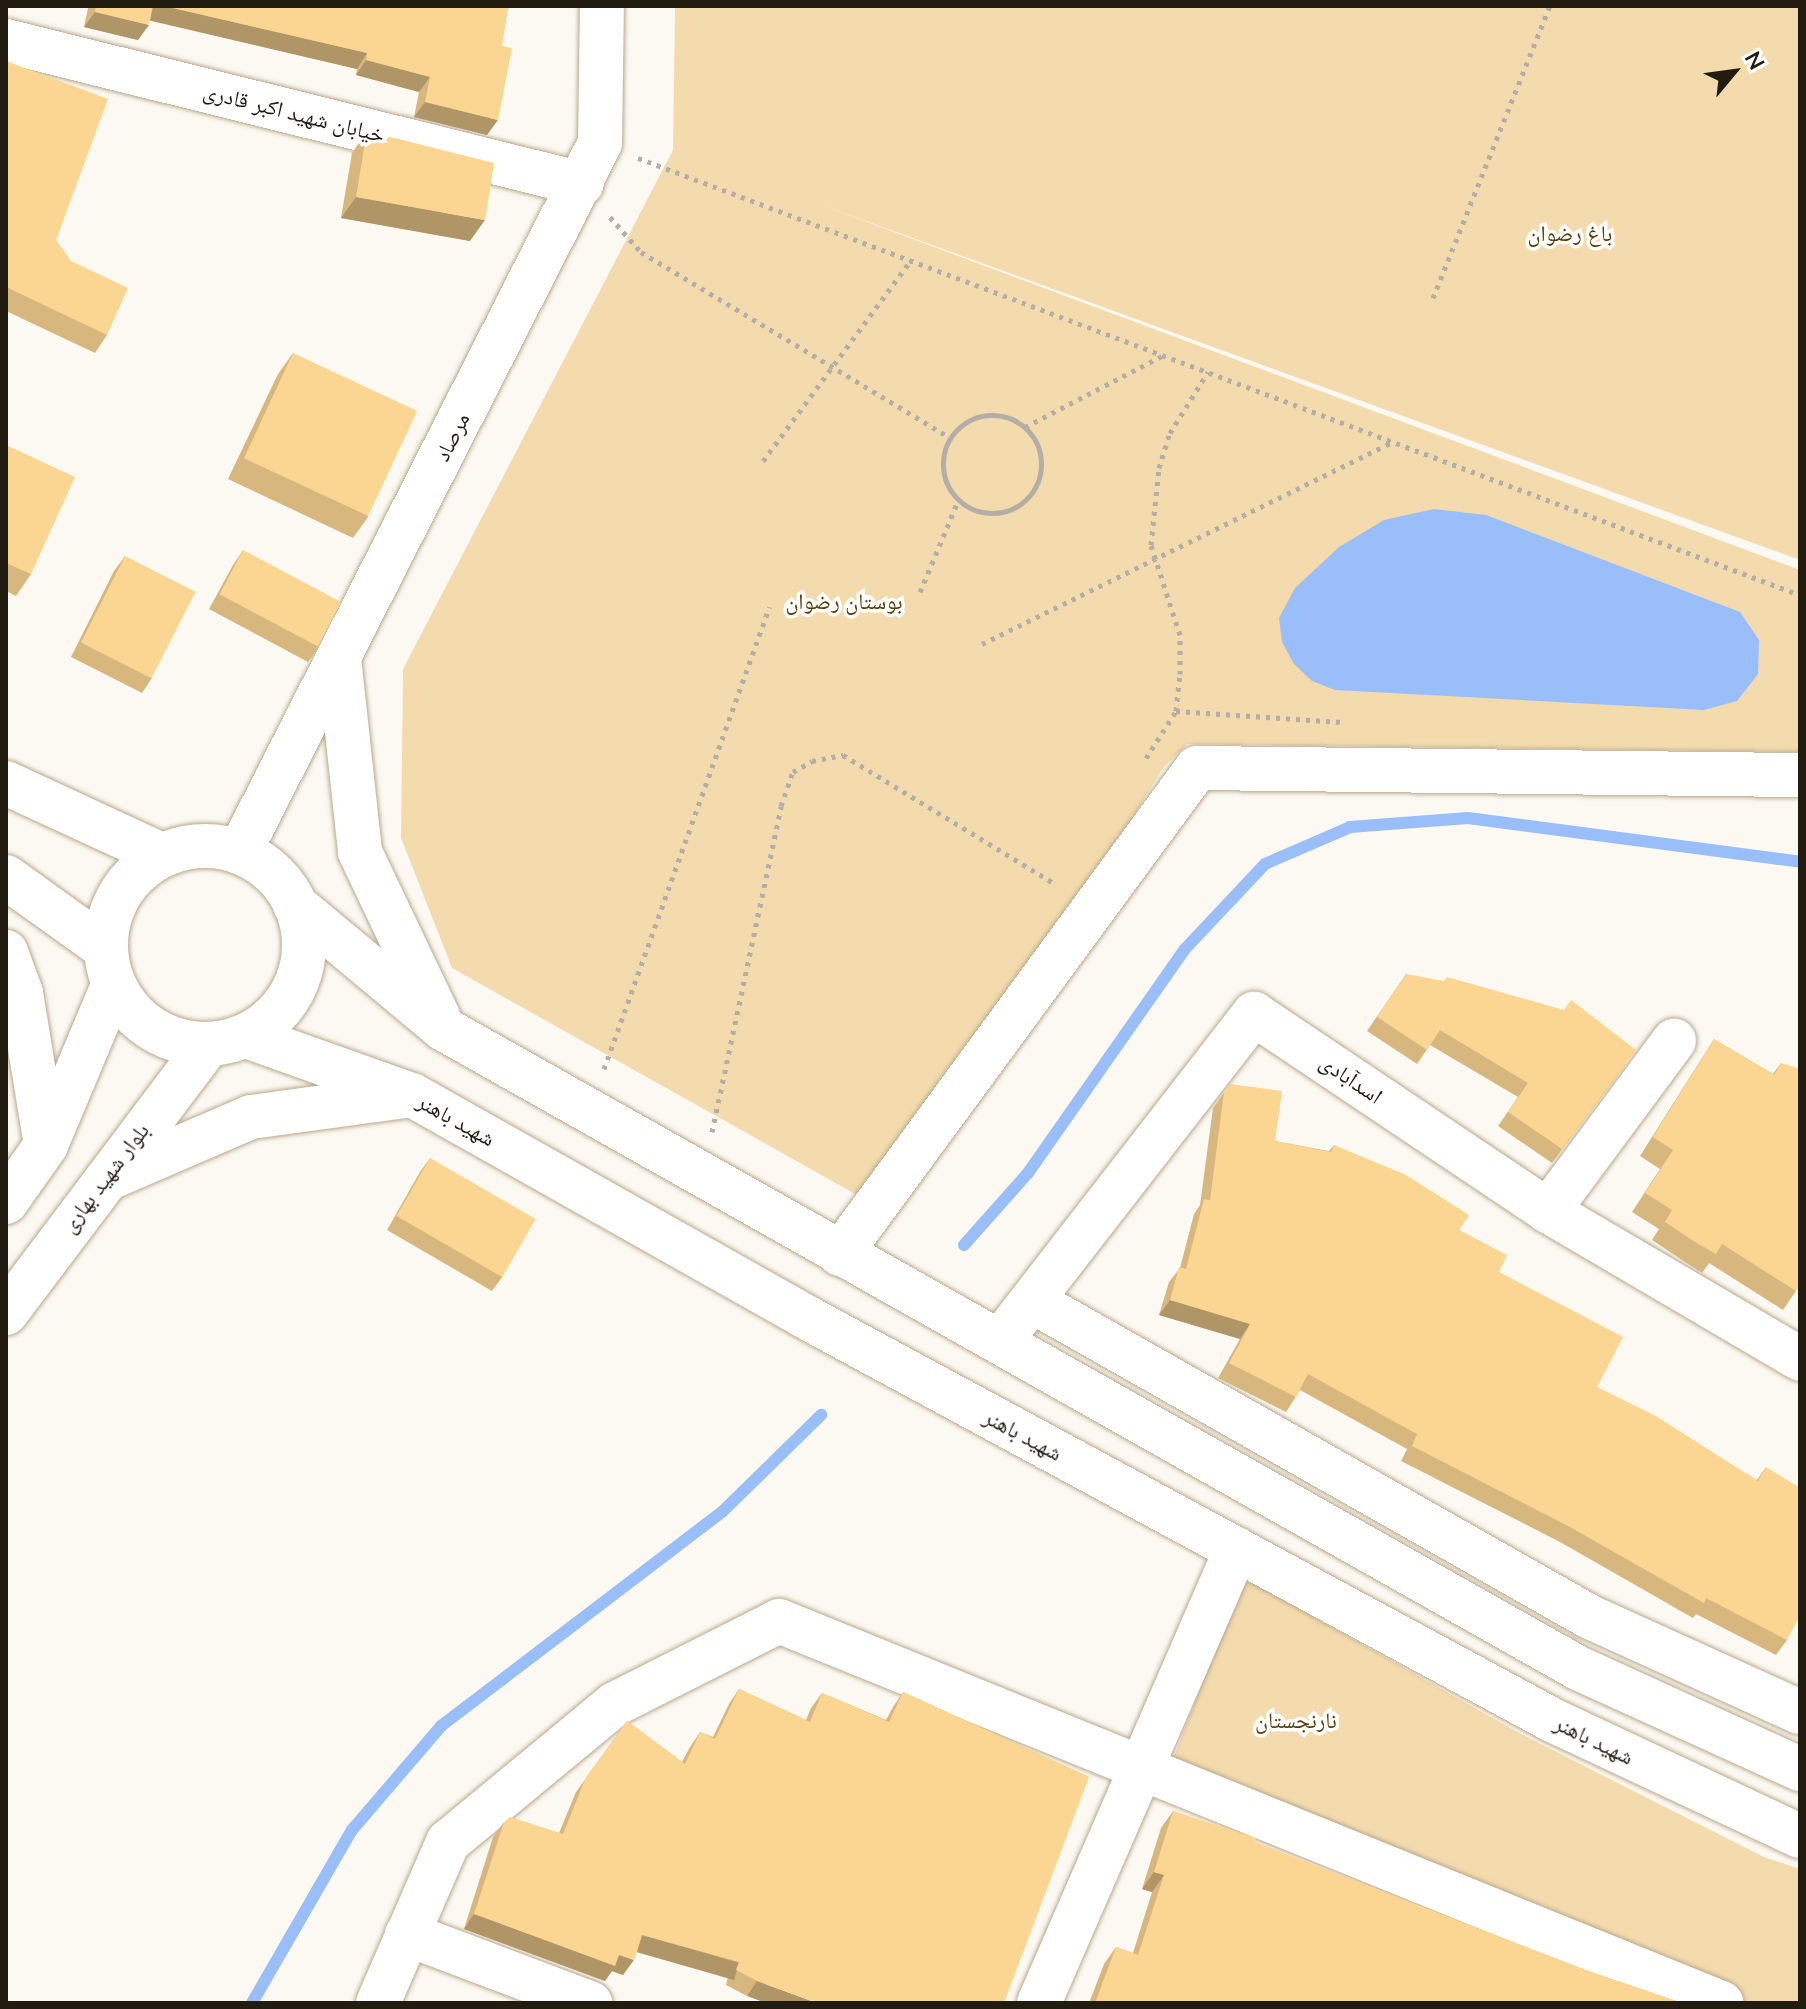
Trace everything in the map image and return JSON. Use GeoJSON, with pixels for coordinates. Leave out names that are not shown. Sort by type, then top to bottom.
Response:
{"type":"FeatureCollection","features":[{"type":"Feature","properties":{"kind":"street","name":"مرصاد"},"geometry":{"type":"LineString","coordinates":[[240,851],[582,184],[600,143],[602,6]]}},
{"type":"Feature","properties":{"kind":"street","name":"خیابان شهید اکبر قادری"},"geometry":{"type":"LineString","coordinates":[[6,41],[582,184]]}},
{"type":"Feature","properties":{"kind":"street"},"geometry":{"type":"LineString","coordinates":[[339,658],[360,852],[444,1029]]}},
{"type":"Feature","properties":{"kind":"street"},"geometry":{"type":"LineString","coordinates":[[840,1254],[1197,768],[1800,775]]}},
{"type":"Feature","properties":{"kind":"street"},"geometry":{"type":"LineString","coordinates":[[6,783],[162,855]]}},
{"type":"Feature","properties":{"kind":"street"},"geometry":{"type":"LineString","coordinates":[[6,877],[109,967],[130,1011],[152,1030],[179,1042],[227,1041],[281,1007],[303,966],[304,934],[295,905],[282,882],[240,851],[214,846],[162,855],[138,870],[120,892],[109,919],[109,967],[46,1145],[6,1202]]}},
{"type":"Feature","properties":{"kind":"street"},"geometry":{"type":"LineString","coordinates":[[295,905],[444,1029],[840,1254],[1001,1340],[1578,1668],[1800,1769]]}},
{"type":"Feature","properties":{"kind":"street"},"geometry":{"type":"LineString","coordinates":[[6,952],[21,993],[46,1145]]}},
{"type":"Feature","properties":{"kind":"street","name":"اسدآبادی"},"geometry":{"type":"LineString","coordinates":[[1001,1340],[1034,1302],[1254,1014],[1548,1211],[1795,1346]]}},
{"type":"Feature","properties":{"kind":"street","name":"شهید باهنر"},"geometry":{"type":"LineString","coordinates":[[227,1041],[412,1095],[804,1316],[1552,1720],[1800,1836]]}},
{"type":"Feature","properties":{"kind":"street","name":"بلوار شهید بهاری"},"geometry":{"type":"LineString","coordinates":[[6,1313],[101,1181],[227,1041]]}},
{"type":"Feature","properties":{"kind":"street"},"geometry":{"type":"LineString","coordinates":[[1548,1211],[1674,1041]]}},
{"type":"Feature","properties":{"kind":"street"},"geometry":{"type":"LineString","coordinates":[[101,1181],[251,1117],[412,1095]]}},
{"type":"Feature","properties":{"kind":"street"},"geometry":{"type":"LineString","coordinates":[[1034,1302],[1588,1616],[1800,1712]]}},
{"type":"Feature","properties":{"kind":"street"},"geometry":{"type":"LineString","coordinates":[[1039,2003],[1236,1549]]}},
{"type":"Feature","properties":{"kind":"street"},"geometry":{"type":"LineString","coordinates":[[378,2003],[448,1842],[615,1704],[779,1621],[1142,1765],[1721,2003]]}},
{"type":"Feature","properties":{"kind":"street"},"geometry":{"type":"LineString","coordinates":[[407,1934],[590,2003]]}},
{"type":"Feature","properties":{"kind":"path"},"geometry":{"type":"LineString","coordinates":[[1433,298],[1550,6]]}},
{"type":"Feature","properties":{"kind":"path"},"geometry":{"type":"LineString","coordinates":[[600,143],[1800,595]]}},
{"type":"Feature","properties":{"kind":"path"},"geometry":{"type":"LineString","coordinates":[[582,184],[641,252],[950,438]]}},
{"type":"Feature","properties":{"kind":"path"},"geometry":{"type":"LineString","coordinates":[[763,461],[911,260]]}},
{"type":"Feature","properties":{"kind":"path"},"geometry":{"type":"LineString","coordinates":[[1025,427],[1163,355]]}},
{"type":"Feature","properties":{"kind":"path"},"geometry":{"type":"LineString","coordinates":[[1143,763],[1176,711],[1180,674],[1180,635],[1151,545],[1159,468],[1170,433],[1208,372]]}},
{"type":"Feature","properties":{"kind":"path"},"geometry":{"type":"LineString","coordinates":[[993,414],[1025,427],[1041,457],[1040,475],[1028,497],[1007,511],[990,514],[958,501],[943,471],[950,438],[976,417],[993,414]]}},
{"type":"Feature","properties":{"kind":"path"},"geometry":{"type":"LineString","coordinates":[[982,644],[1393,442]]}},
{"type":"Feature","properties":{"kind":"path"},"geometry":{"type":"LineString","coordinates":[[920,592],[958,501]]}},
{"type":"Feature","properties":{"kind":"path"},"geometry":{"type":"LineString","coordinates":[[588,1111],[769,607]]}},
{"type":"Feature","properties":{"kind":"path"},"geometry":{"type":"LineString","coordinates":[[703,1176],[781,806],[793,772],[812,761],[843,755],[1057,885],[1061,878]]}},
{"type":"Feature","properties":{"kind":"green space","name":"بوستان رضوان"},"geometry":{"type":"Polygon","coordinates":[[[675,6],[1800,6],[1800,560],[819,204],[1800,570],[1800,752],[1187,744],[1163,768],[960,1096],[857,1195],[452,968],[401,838],[403,669],[673,150],[675,6]]]}},
{"type":"Feature","properties":{"kind":"green space","name":"نارنجستان"},"geometry":{"type":"Polygon","coordinates":[[[1243,1577],[1519,1733],[1764,1857],[1800,1869],[1800,2003],[1721,2003],[1167,1775],[1243,1577]]]}},
{"type":"Feature","properties":{"kind":"water"},"geometry":{"type":"Polygon","coordinates":[[[1434,509],[1486,515],[1740,612],[1759,640],[1758,674],[1737,701],[1704,710],[1335,690],[1312,681],[1294,664],[1282,642],[1279,618],[1295,588],[1339,547],[1384,520],[1434,509]]]}},
{"type":"Feature","properties":{"kind":"building"},"geometry":{"type":"Polygon","coordinates":[[[96,6],[153,6],[149,25],[95,12],[96,6]]]}},
{"type":"Feature","properties":{"kind":"building"},"geometry":{"type":"Polygon","coordinates":[[[164,6],[508,6],[502,46],[512,48],[498,120],[425,102],[430,77],[366,60],[367,53],[164,6]]]}},
{"type":"Feature","properties":{"kind":"building"},"geometry":{"type":"Polygon","coordinates":[[[6,61],[108,99],[56,240],[71,261],[128,288],[107,335],[6,287],[6,61]]]}},
{"type":"Feature","properties":{"kind":"building"},"geometry":{"type":"Polygon","coordinates":[[[367,131],[494,163],[485,220],[356,197],[367,131]]]}},
{"type":"Feature","properties":{"kind":"building"},"geometry":{"type":"Polygon","coordinates":[[[293,353],[417,411],[368,516],[244,458],[293,353]]]}},
{"type":"Feature","properties":{"kind":"building"},"geometry":{"type":"Polygon","coordinates":[[[6,445],[75,477],[31,574],[6,563],[6,445]]]}},
{"type":"Feature","properties":{"kind":"building"},"geometry":{"type":"Polygon","coordinates":[[[243,550],[341,602],[318,646],[220,594],[243,550]]]}},
{"type":"Feature","properties":{"kind":"building"},"geometry":{"type":"Polygon","coordinates":[[[125,556],[195,592],[151,678],[81,642],[125,556]]]}},
{"type":"Feature","properties":{"kind":"building"},"geometry":{"type":"Polygon","coordinates":[[[1406,974],[1444,981],[1447,977],[1564,1010],[1571,1000],[1636,1050],[1562,1149],[1508,1112],[1528,1083],[1440,1030],[1427,1050],[1377,1017],[1406,974]]]}},
{"type":"Feature","properties":{"kind":"building"},"geometry":{"type":"Polygon","coordinates":[[[1714,1039],[1774,1075],[1781,1063],[1800,1069],[1800,1285],[1796,1291],[1722,1244],[1716,1254],[1695,1242],[1665,1222],[1672,1210],[1645,1193],[1673,1150],[1653,1137],[1714,1039]]]}},
{"type":"Feature","properties":{"kind":"building"},"geometry":{"type":"Polygon","coordinates":[[[1230,1084],[1282,1091],[1275,1141],[1331,1152],[1334,1145],[1406,1175],[1469,1215],[1459,1230],[1507,1255],[1499,1272],[1623,1337],[1597,1387],[1654,1415],[1758,1481],[1766,1467],[1800,1488],[1800,1615],[1787,1640],[1706,1598],[1704,1603],[1570,1527],[1412,1446],[1417,1434],[1308,1374],[1296,1397],[1229,1363],[1250,1324],[1170,1300],[1179,1267],[1186,1269],[1204,1199],[1210,1200],[1224,1092],[1230,1084]]]}},
{"type":"Feature","properties":{"kind":"building"},"geometry":{"type":"Polygon","coordinates":[[[430,1158],[536,1219],[502,1277],[396,1216],[430,1158]]]}},
{"type":"Feature","properties":{"kind":"building"},"geometry":{"type":"Polygon","coordinates":[[[739,1689],[810,1722],[822,1693],[889,1722],[903,1692],[1089,1777],[1004,2003],[817,2003],[736,1970],[739,1962],[642,1935],[634,1960],[619,1955],[615,1966],[474,1914],[504,1822],[510,1817],[563,1834],[586,1777],[627,1721],[685,1764],[700,1732],[715,1739],[739,1689]]]}},
{"type":"Feature","properties":{"kind":"building"},"geometry":{"type":"Polygon","coordinates":[[[1173,1811],[1256,1838],[1255,1842],[1588,1971],[1682,2003],[1095,2003],[1116,1947],[1138,1955],[1164,1875],[1154,1872],[1173,1811]]]}},
{"type":"Feature","properties":{"kind":"waterway"},"geometry":{"type":"LineString","coordinates":[[964,1245],[1028,1173],[1184,950],[1265,864],[1350,827],[1468,818],[1800,862]]}},
{"type":"Feature","properties":{"kind":"waterway"},"geometry":{"type":"LineString","coordinates":[[252,2003],[352,1830],[441,1726],[722,1512],[821,1415]]}},
{"type":"Feature","properties":{"kind":"park label","name":"باغ رضوان"},"geometry":{"type":"Point","coordinates":[1570,234]}}]}
